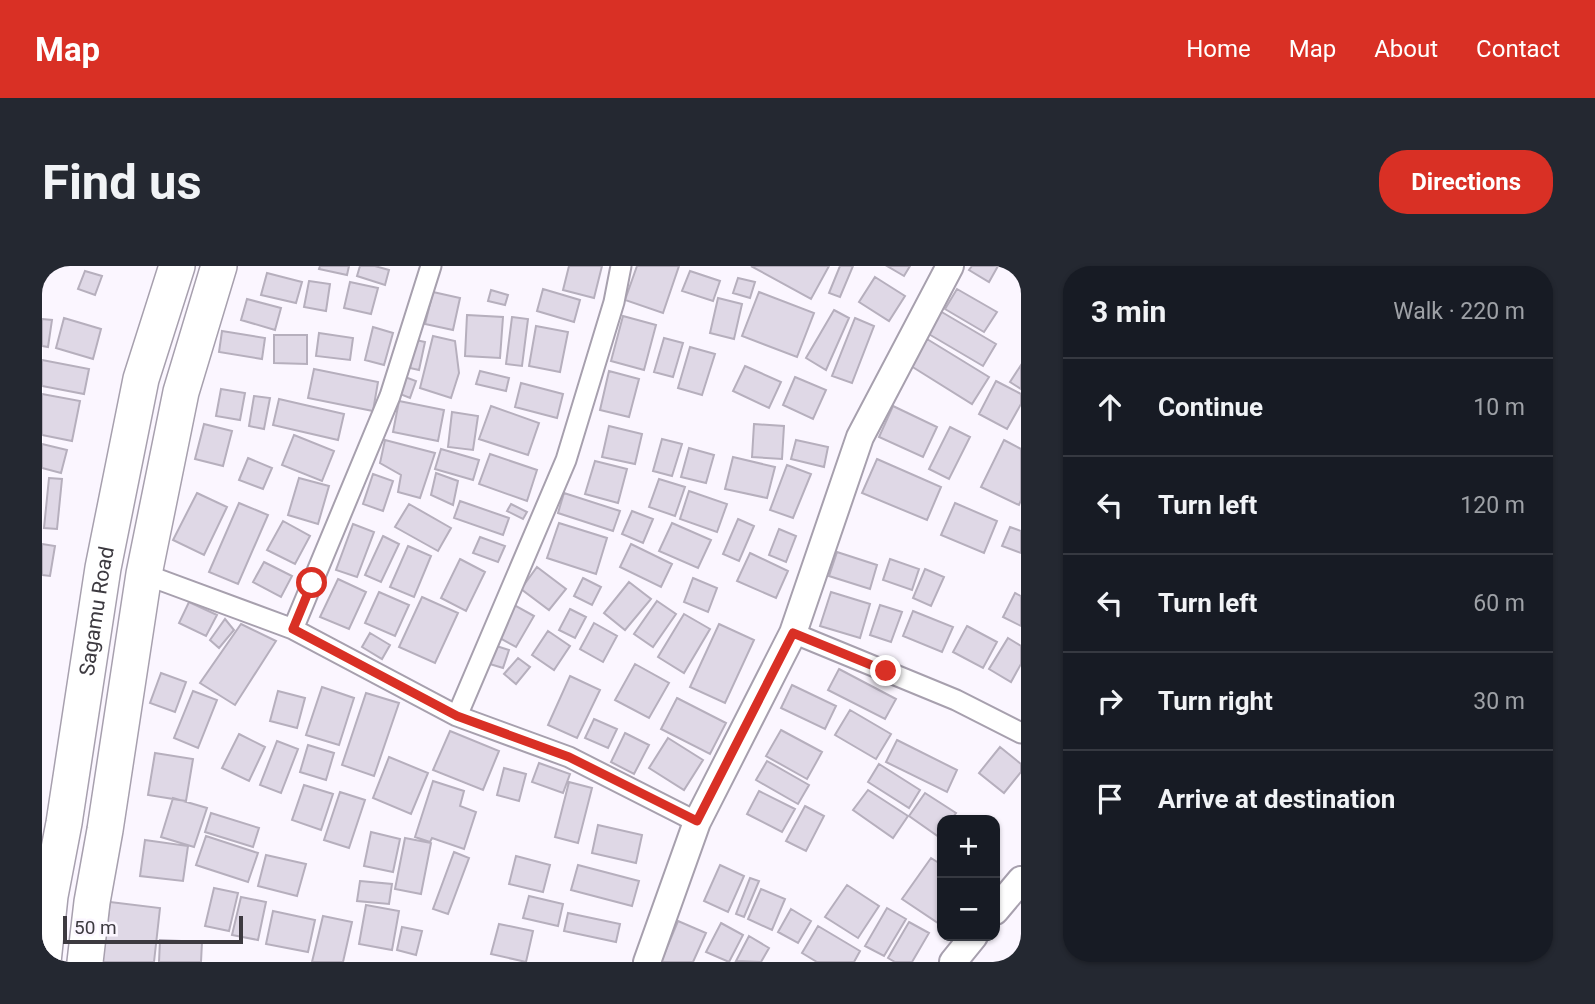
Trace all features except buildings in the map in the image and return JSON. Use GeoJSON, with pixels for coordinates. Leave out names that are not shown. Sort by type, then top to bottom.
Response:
{"type":"FeatureCollection","features":[{"type":"Feature","properties":{"kind":"highway","name":"Sagamu Road"},"geometry":{"type":"LineString","coordinates":[[43,962],[50,896],[64,823],[103,568],[141,379],[177,266]]}},
{"type":"Feature","properties":{"kind":"highway","name":"Sagamu Road"},"geometry":{"type":"LineString","coordinates":[[85,962],[144,574],[181,391],[219,266]]}},
{"type":"Feature","properties":{"kind":"street"},"geometry":{"type":"LineString","coordinates":[[293,629],[390,396],[431,266]]}},
{"type":"Feature","properties":{"kind":"street"},"geometry":{"type":"LineString","coordinates":[[457,716],[566,460],[614,302],[621,266]]}},
{"type":"Feature","properties":{"kind":"street"},"geometry":{"type":"LineString","coordinates":[[647,962],[697,821],[793,633],[860,437],[950,266]]}},
{"type":"Feature","properties":{"kind":"street"},"geometry":{"type":"LineString","coordinates":[[144,574],[293,629],[457,716],[569,757],[697,821]]}},
{"type":"Feature","properties":{"kind":"street"},"geometry":{"type":"LineString","coordinates":[[793,633],[956,700],[1021,733]]}},
{"type":"Feature","properties":{"kind":"street"},"geometry":{"type":"LineString","coordinates":[[1000,905],[1021,880]]}},
{"type":"Feature","properties":{"kind":"street"},"geometry":{"type":"LineString","coordinates":[[953,962],[970,941]]}},
{"type":"Feature","properties":{"kind":"route"},"geometry":{"type":"LineString","coordinates":[[312,583],[293,629],[457,716],[569,757],[697,821],[793,633],[886,671]]}}]}
